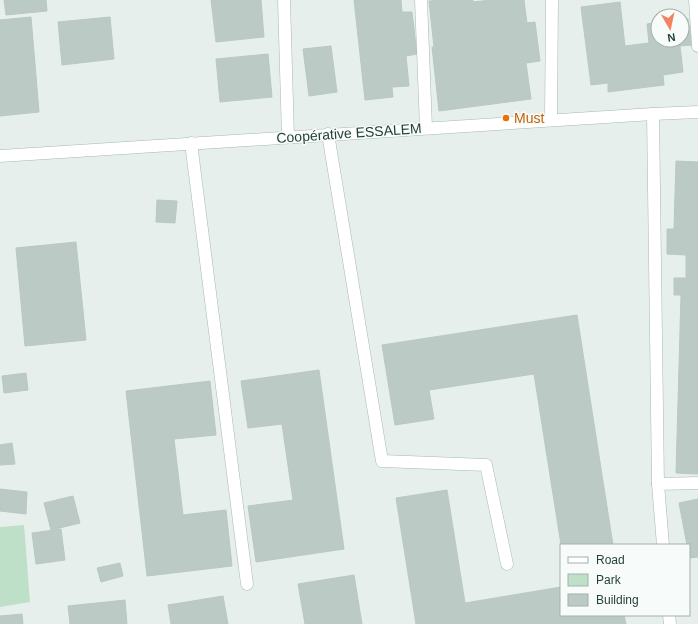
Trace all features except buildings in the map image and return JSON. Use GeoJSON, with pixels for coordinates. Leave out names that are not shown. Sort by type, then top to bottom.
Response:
{"type":"FeatureCollection","features":[{"type":"Feature","properties":{"kind":"street"},"geometry":{"type":"LineString","coordinates":[[284,0],[288,137]]}},
{"type":"Feature","properties":{"kind":"street"},"geometry":{"type":"LineString","coordinates":[[421,0],[426,128]]}},
{"type":"Feature","properties":{"kind":"street"},"geometry":{"type":"LineString","coordinates":[[551,120],[552,0]]}},
{"type":"Feature","properties":{"kind":"street"},"geometry":{"type":"LineString","coordinates":[[695,0],[698,46]]}},
{"type":"Feature","properties":{"kind":"street","name":"Coopérative ESSALEM"},"geometry":{"type":"LineString","coordinates":[[0,156],[328,134],[698,112]]}},
{"type":"Feature","properties":{"kind":"street"},"geometry":{"type":"LineString","coordinates":[[653,114],[658,484],[663,544]]}},
{"type":"Feature","properties":{"kind":"street"},"geometry":{"type":"LineString","coordinates":[[328,134],[382,461],[486,465],[506,564]]}},
{"type":"Feature","properties":{"kind":"street"},"geometry":{"type":"LineString","coordinates":[[191,143],[247,584]]}},
{"type":"Feature","properties":{"kind":"street"},"geometry":{"type":"LineString","coordinates":[[658,484],[698,483]]}},
{"type":"Feature","properties":{"kind":"green space"},"geometry":{"type":"Polygon","coordinates":[[[24,525],[30,602],[0,607],[0,527],[24,525]]]}},
{"type":"Feature","properties":{"kind":"place","name":"Must"},"geometry":{"type":"Point","coordinates":[506,118]}}]}
